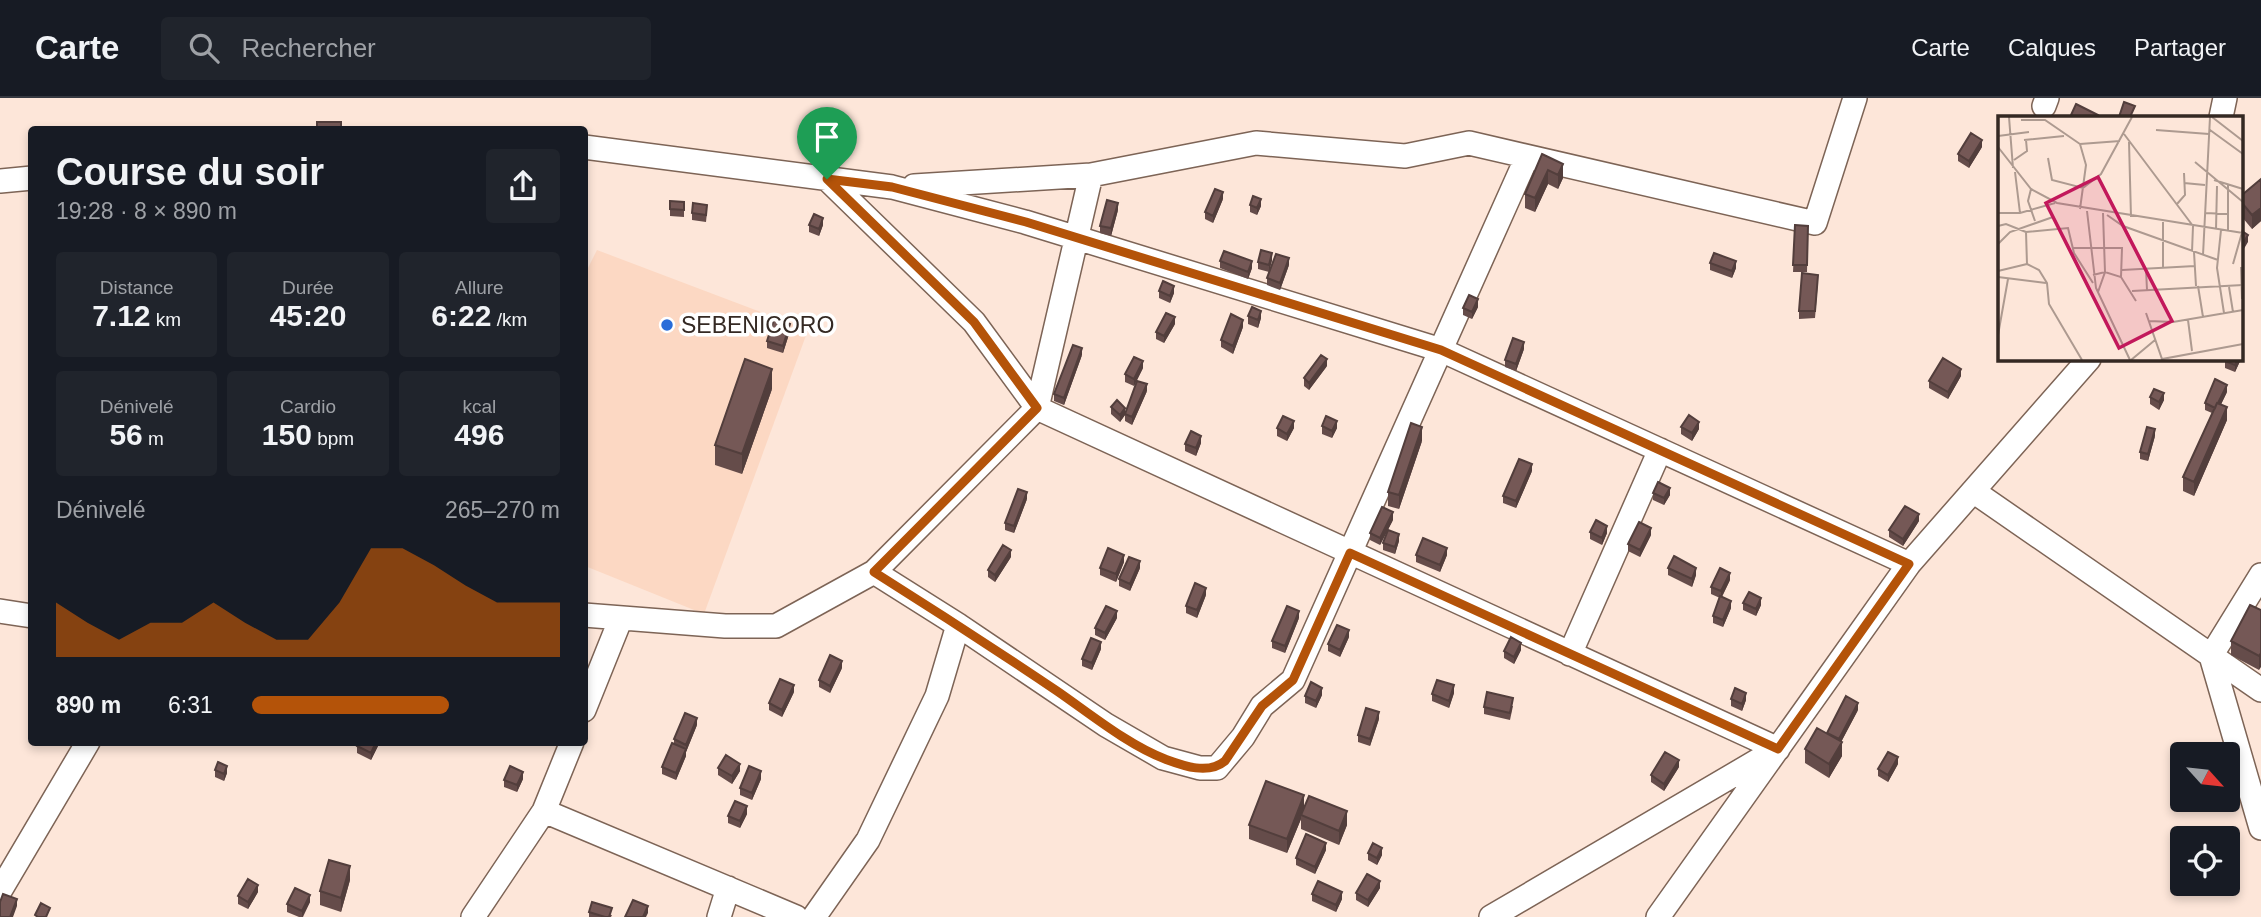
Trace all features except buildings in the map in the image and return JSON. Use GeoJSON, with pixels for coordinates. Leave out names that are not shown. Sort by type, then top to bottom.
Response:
{"type":"FeatureCollection","features":[{"type":"Feature","properties":{"kind":"street"},"geometry":{"type":"LineString","coordinates":[[892,187],[1091,175],[1256,143],[1405,156],[1469,144],[1815,223],[1855,98]]}},
{"type":"Feature","properties":{"kind":"street"},"geometry":{"type":"LineString","coordinates":[[2221,116],[2225,98]]}},
{"type":"Feature","properties":{"kind":"street"},"geometry":{"type":"LineString","coordinates":[[588,148],[892,187],[1076,238],[1441,350],[1909,564]]}},
{"type":"Feature","properties":{"kind":"street"},"geometry":{"type":"LineString","coordinates":[[874,572],[1106,725],[1163,758],[1200,768],[1217,768],[1243,737],[1262,706],[1293,680],[1527,157]]}},
{"type":"Feature","properties":{"kind":"street"},"geometry":{"type":"LineString","coordinates":[[588,615],[725,626],[776,626],[874,572],[1037,408],[1091,175]]}},
{"type":"Feature","properties":{"kind":"street"},"geometry":{"type":"LineString","coordinates":[[0,181],[28,178]]}},
{"type":"Feature","properties":{"kind":"street"},"geometry":{"type":"LineString","coordinates":[[827,179],[974,322],[1037,408],[1778,749]]}},
{"type":"Feature","properties":{"kind":"street"},"geometry":{"type":"LineString","coordinates":[[1658,917],[1909,564],[2088,360]]}},
{"type":"Feature","properties":{"kind":"street"},"geometry":{"type":"LineString","coordinates":[[1570,653],[1660,450]]}},
{"type":"Feature","properties":{"kind":"street"},"geometry":{"type":"LineString","coordinates":[[1973,491],[2261,691]]}},
{"type":"Feature","properties":{"kind":"street"},"geometry":{"type":"LineString","coordinates":[[2261,575],[2211,656],[2261,828]]}},
{"type":"Feature","properties":{"kind":"street"},"geometry":{"type":"LineString","coordinates":[[0,611],[28,615]]}},
{"type":"Feature","properties":{"kind":"street"},"geometry":{"type":"LineString","coordinates":[[588,700],[621,618]]}},
{"type":"Feature","properties":{"kind":"street"},"geometry":{"type":"LineString","coordinates":[[814,917],[868,840],[937,696],[958,625]]}},
{"type":"Feature","properties":{"kind":"street"},"geometry":{"type":"LineString","coordinates":[[0,891],[86,746]]}},
{"type":"Feature","properties":{"kind":"street"},"geometry":{"type":"LineString","coordinates":[[473,917],[544,811],[570,746]]}},
{"type":"Feature","properties":{"kind":"street"},"geometry":{"type":"LineString","coordinates":[[1491,917],[1778,749]]}},
{"type":"Feature","properties":{"kind":"street"},"geometry":{"type":"LineString","coordinates":[[544,811],[796,917]]}},
{"type":"Feature","properties":{"kind":"street"},"geometry":{"type":"LineString","coordinates":[[719,917],[728,888]]}},
{"type":"Feature","properties":{"kind":"shaded area"},"geometry":{"type":"Polygon","coordinates":[[[597,250],[808,330],[704,614],[588,567],[588,268],[597,250]]]}},
{"type":"Feature","properties":{"kind":"place","name":"SEBENICORO"},"geometry":{"type":"Point","coordinates":[667,325]}},
{"type":"Feature","properties":{"kind":"route"},"geometry":{"type":"LineString","coordinates":[[827,179],[892,187],[1026,222],[1441,350],[1909,564],[1778,749],[1350,553],[1293,680],[1262,706],[1225,761],[1217,768],[1200,768],[1163,758],[1106,725],[874,572],[1037,408],[974,322],[827,179]]}}]}
